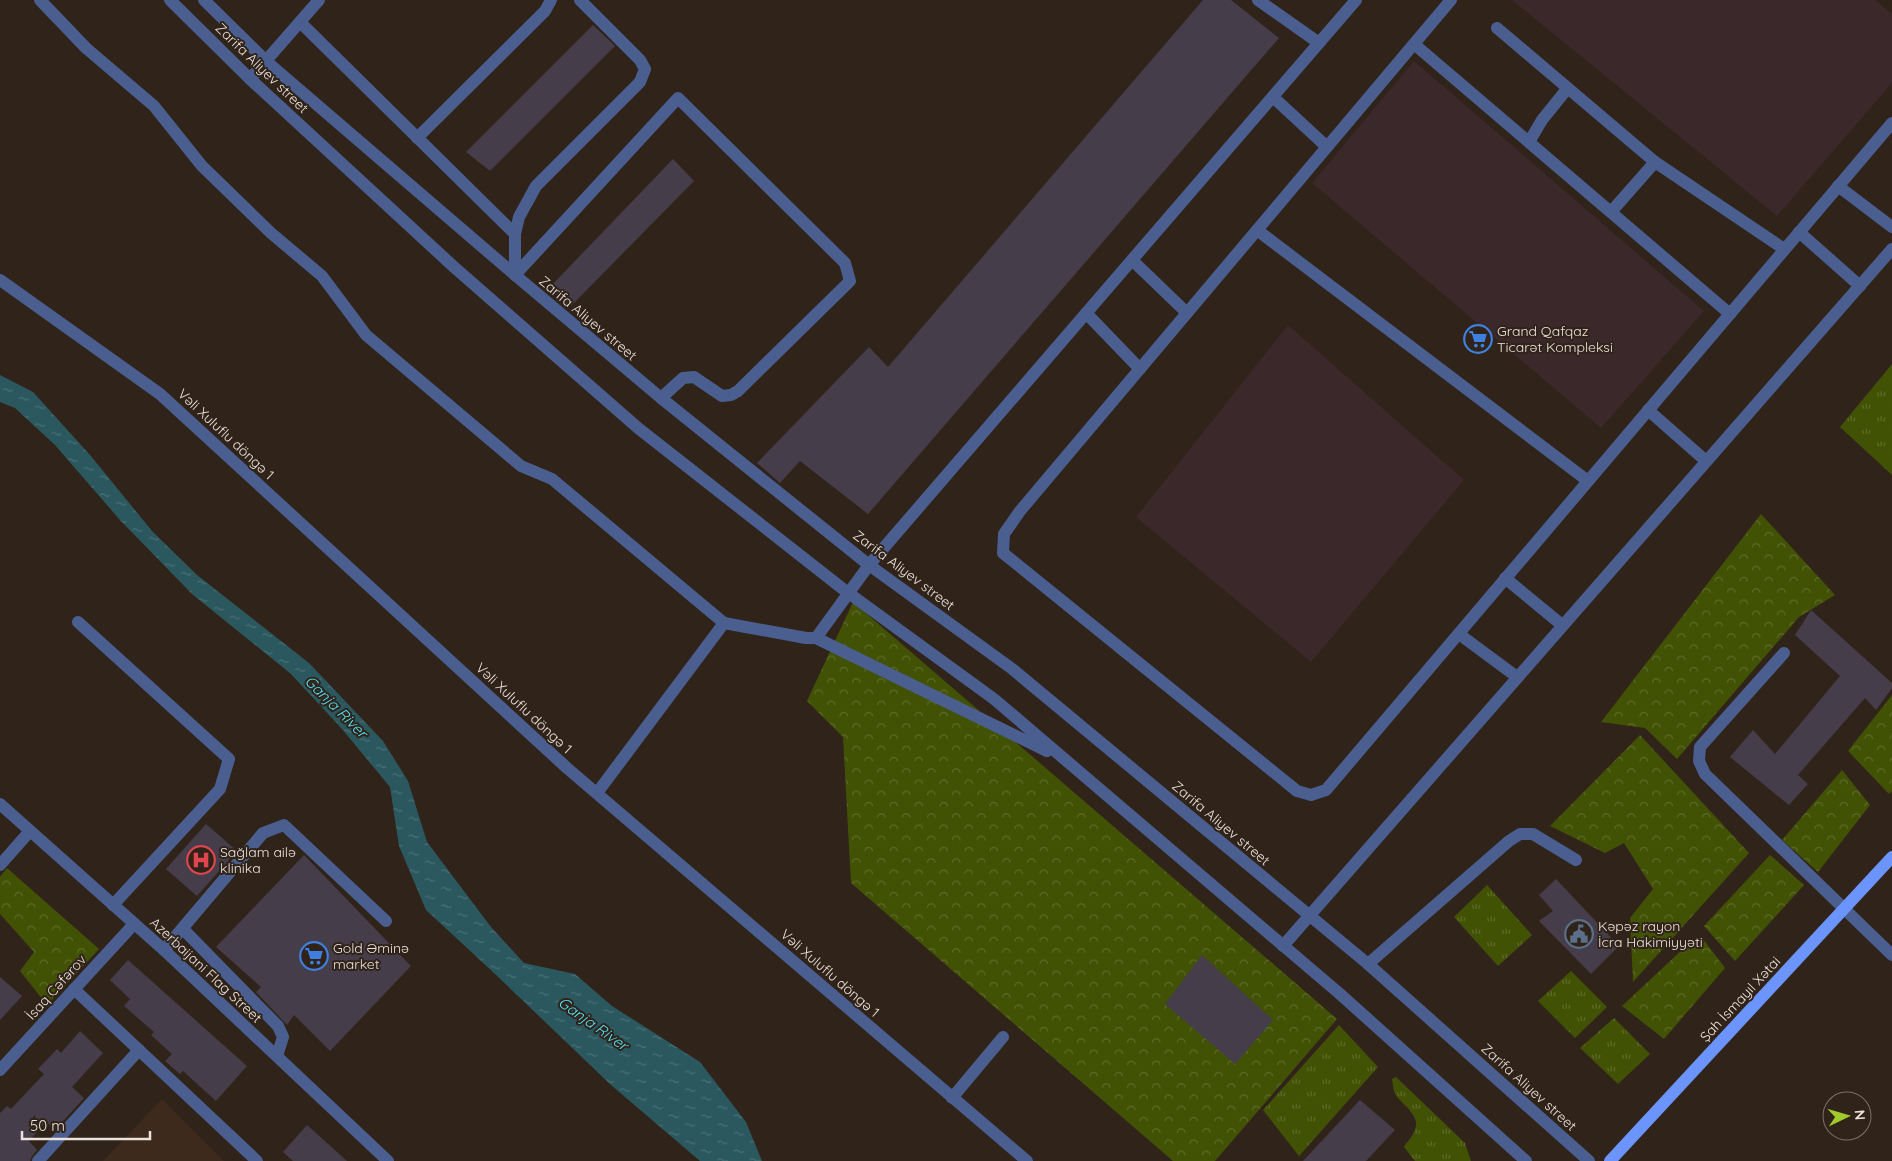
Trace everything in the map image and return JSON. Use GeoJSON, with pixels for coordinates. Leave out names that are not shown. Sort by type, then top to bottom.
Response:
{"type":"FeatureCollection","features":[{"type":"Feature","properties":{"kind":"main road","name":"Şah İsmayıl Xətai"},"geometry":{"type":"LineString","coordinates":[[1610,1161],[1892,857]]}},
{"type":"Feature","properties":{"kind":"street"},"geometry":{"type":"LineString","coordinates":[[40,0],[86,48],[154,106],[209,173],[271,234],[322,276],[366,336],[522,466],[552,479],[724,623],[806,638],[816,638],[1065,760]]}},
{"type":"Feature","properties":{"kind":"street","name":"Zarifa Aliyev street"},"geometry":{"type":"LineString","coordinates":[[170,0],[250,79],[454,267],[638,428],[849,594],[994,699],[1340,994],[1526,1161]]}},
{"type":"Feature","properties":{"kind":"street","name":"Zarifa Aliyev street"},"geometry":{"type":"LineString","coordinates":[[204,0],[266,61],[661,398],[869,565],[1011,668],[1368,964],[1589,1161]]}},
{"type":"Feature","properties":{"kind":"street"},"geometry":{"type":"LineString","coordinates":[[250,79],[320,0]]}},
{"type":"Feature","properties":{"kind":"street"},"geometry":{"type":"LineString","coordinates":[[418,138],[545,12],[551,0]]}},
{"type":"Feature","properties":{"kind":"street"},"geometry":{"type":"LineString","coordinates":[[515,275],[514,234],[519,217],[536,186],[640,82],[645,69],[640,60],[580,0]]}},
{"type":"Feature","properties":{"kind":"street"},"geometry":{"type":"LineString","coordinates":[[1258,0],[1319,43]]}},
{"type":"Feature","properties":{"kind":"street"},"geometry":{"type":"LineString","coordinates":[[816,638],[869,565],[1356,0]]}},
{"type":"Feature","properties":{"kind":"street"},"geometry":{"type":"LineString","coordinates":[[1451,0],[1020,511],[1004,534],[1003,553],[1297,791],[1311,795],[1326,790],[1892,123]]}},
{"type":"Feature","properties":{"kind":"street"},"geometry":{"type":"LineString","coordinates":[[300,22],[514,234]]}},
{"type":"Feature","properties":{"kind":"street"},"geometry":{"type":"LineString","coordinates":[[1497,28],[1655,162],[1784,249]]}},
{"type":"Feature","properties":{"kind":"street"},"geometry":{"type":"LineString","coordinates":[[1414,44],[1730,314]]}},
{"type":"Feature","properties":{"kind":"street"},"geometry":{"type":"LineString","coordinates":[[1530,142],[1542,120],[1567,89]]}},
{"type":"Feature","properties":{"kind":"street"},"geometry":{"type":"LineString","coordinates":[[1273,96],[1327,146]]}},
{"type":"Feature","properties":{"kind":"street"},"geometry":{"type":"LineString","coordinates":[[515,275],[678,98],[845,263],[850,281],[738,391],[731,395],[722,396],[694,377],[683,378],[661,398]]}},
{"type":"Feature","properties":{"kind":"street"},"geometry":{"type":"LineString","coordinates":[[1611,212],[1655,162]]}},
{"type":"Feature","properties":{"kind":"street"},"geometry":{"type":"LineString","coordinates":[[1838,186],[1892,227]]}},
{"type":"Feature","properties":{"kind":"street"},"geometry":{"type":"LineString","coordinates":[[1257,230],[1588,481]]}},
{"type":"Feature","properties":{"kind":"street"},"geometry":{"type":"LineString","coordinates":[[1799,232],[1860,286]]}},
{"type":"Feature","properties":{"kind":"street"},"geometry":{"type":"LineString","coordinates":[[1283,946],[1892,249]]}},
{"type":"Feature","properties":{"kind":"street"},"geometry":{"type":"LineString","coordinates":[[1132,260],[1187,313]]}},
{"type":"Feature","properties":{"kind":"street","name":"Vəli Xuluflu döngə 1"},"geometry":{"type":"LineString","coordinates":[[0,280],[160,394],[560,762],[1027,1161]]}},
{"type":"Feature","properties":{"kind":"street"},"geometry":{"type":"LineString","coordinates":[[1086,313],[1140,369]]}},
{"type":"Feature","properties":{"kind":"street"},"geometry":{"type":"LineString","coordinates":[[1648,410],[1706,461]]}},
{"type":"Feature","properties":{"kind":"street"},"geometry":{"type":"LineString","coordinates":[[1505,578],[1562,625]]}},
{"type":"Feature","properties":{"kind":"street"},"geometry":{"type":"LineString","coordinates":[[78,622],[229,759],[220,788],[112,905]]}},
{"type":"Feature","properties":{"kind":"street"},"geometry":{"type":"LineString","coordinates":[[597,793],[724,623]]}},
{"type":"Feature","properties":{"kind":"street"},"geometry":{"type":"LineString","coordinates":[[1459,634],[1517,677]]}},
{"type":"Feature","properties":{"kind":"street"},"geometry":{"type":"LineString","coordinates":[[1784,653],[1700,747],[1699,761],[1705,774],[1892,955]]}},
{"type":"Feature","properties":{"kind":"street","name":"Azerbaijani Flag Street"},"geometry":{"type":"LineString","coordinates":[[0,804],[164,950],[388,1161]]}},
{"type":"Feature","properties":{"kind":"street"},"geometry":{"type":"LineString","coordinates":[[164,950],[263,833],[284,825],[386,921]]}},
{"type":"Feature","properties":{"kind":"street"},"geometry":{"type":"LineString","coordinates":[[0,864],[30,830]]}},
{"type":"Feature","properties":{"kind":"street"},"geometry":{"type":"LineString","coordinates":[[1368,964],[1508,841],[1520,834],[1533,834],[1576,860]]}},
{"type":"Feature","properties":{"kind":"street","name":"İsaq Cəfərov"},"geometry":{"type":"LineString","coordinates":[[0,1070],[134,924]]}},
{"type":"Feature","properties":{"kind":"street"},"geometry":{"type":"LineString","coordinates":[[182,929],[278,1026],[283,1037],[276,1056]]}},
{"type":"Feature","properties":{"kind":"street"},"geometry":{"type":"LineString","coordinates":[[74,989],[257,1161]]}},
{"type":"Feature","properties":{"kind":"street"},"geometry":{"type":"LineString","coordinates":[[952,1098],[1003,1037]]}},
{"type":"Feature","properties":{"kind":"street"},"geometry":{"type":"LineString","coordinates":[[38,1161],[139,1050]]}},
{"type":"Feature","properties":{"kind":"shaded area"},"geometry":{"type":"Polygon","coordinates":[[[1512,0],[1875,0],[1892,14],[1892,83],[1777,216],[1512,0]]]}},
{"type":"Feature","properties":{"kind":"shaded area"},"geometry":{"type":"Polygon","coordinates":[[[1414,61],[1704,311],[1601,428],[1312,183],[1414,61]]]}},
{"type":"Feature","properties":{"kind":"shaded area"},"geometry":{"type":"Polygon","coordinates":[[[1288,325],[1464,480],[1311,662],[1136,517],[1288,325]]]}},
{"type":"Feature","properties":{"kind":"shaded area"},"geometry":{"type":"Polygon","coordinates":[[[162,1099],[224,1161],[103,1161],[162,1099]]]}},
{"type":"Feature","properties":{"kind":"green space"},"geometry":{"type":"Polygon","coordinates":[[[1892,364],[1892,475],[1840,427],[1892,364]]]}},
{"type":"Feature","properties":{"kind":"green space"},"geometry":{"type":"Polygon","coordinates":[[[1761,514],[1835,595],[1799,617],[1677,759],[1645,728],[1601,722],[1761,514]]]}},
{"type":"Feature","properties":{"kind":"green space"},"geometry":{"type":"Polygon","coordinates":[[[853,602],[1337,1019],[1215,1161],[1173,1161],[851,883],[843,737],[807,701],[853,602]]]}},
{"type":"Feature","properties":{"kind":"green space"},"geometry":{"type":"Polygon","coordinates":[[[1892,695],[1892,791],[1889,794],[1848,751],[1892,695]]]}},
{"type":"Feature","properties":{"kind":"green space"},"geometry":{"type":"Polygon","coordinates":[[[1640,735],[1749,853],[1633,982],[1630,918],[1653,889],[1624,843],[1605,853],[1550,826],[1640,735]]]}},
{"type":"Feature","properties":{"kind":"green space"},"geometry":{"type":"Polygon","coordinates":[[[1842,770],[1870,805],[1818,872],[1782,840],[1842,770]]]}},
{"type":"Feature","properties":{"kind":"green space"},"geometry":{"type":"Polygon","coordinates":[[[1770,855],[1804,885],[1735,961],[1704,926],[1770,855]]]}},
{"type":"Feature","properties":{"kind":"green space"},"geometry":{"type":"Polygon","coordinates":[[[7,868],[99,949],[47,1005],[20,971],[34,952],[0,914],[0,877],[7,868]]]}},
{"type":"Feature","properties":{"kind":"green space"},"geometry":{"type":"Polygon","coordinates":[[[1487,885],[1532,935],[1498,966],[1454,917],[1487,885]]]}},
{"type":"Feature","properties":{"kind":"green space"},"geometry":{"type":"Polygon","coordinates":[[[1703,939],[1725,968],[1664,1039],[1622,1006],[1684,948],[1703,939]]]}},
{"type":"Feature","properties":{"kind":"green space"},"geometry":{"type":"Polygon","coordinates":[[[1571,971],[1607,1007],[1575,1038],[1538,1001],[1571,971]]]}},
{"type":"Feature","properties":{"kind":"green space"},"geometry":{"type":"Polygon","coordinates":[[[1614,1018],[1650,1054],[1618,1084],[1580,1048],[1614,1018]]]}},
{"type":"Feature","properties":{"kind":"green space"},"geometry":{"type":"Polygon","coordinates":[[[1339,1025],[1378,1067],[1299,1156],[1263,1110],[1339,1025]]]}},
{"type":"Feature","properties":{"kind":"green space"},"geometry":{"type":"Polygon","coordinates":[[[1396,1077],[1465,1143],[1471,1161],[1415,1161],[1404,1147],[1414,1132],[1415,1120],[1410,1110],[1395,1094],[1392,1079],[1396,1077]]]}},
{"type":"Feature","properties":{"kind":"water","name":"Ganja River"},"geometry":{"type":"Polygon","coordinates":[[[0,375],[33,392],[90,455],[152,531],[197,575],[309,663],[383,741],[408,781],[427,842],[491,927],[524,963],[575,974],[612,1006],[700,1062],[746,1122],[762,1161],[700,1161],[611,1085],[426,910],[399,846],[390,787],[342,729],[291,674],[192,594],[120,520],[55,445],[15,408],[0,402],[0,375]]]}},
{"type":"Feature","properties":{"kind":"building"},"geometry":{"type":"Polygon","coordinates":[[[1203,0],[1231,0],[1279,38],[868,514],[800,461],[780,483],[757,463],[869,347],[888,367],[1203,0]]]}},
{"type":"Feature","properties":{"kind":"building"},"geometry":{"type":"Polygon","coordinates":[[[593,25],[615,46],[490,171],[466,152],[593,25]]]}},
{"type":"Feature","properties":{"kind":"building"},"geometry":{"type":"Polygon","coordinates":[[[673,159],[694,181],[571,306],[550,287],[673,159]]]}},
{"type":"Feature","properties":{"kind":"building"},"geometry":{"type":"Polygon","coordinates":[[[1811,610],[1892,683],[1892,688],[1876,710],[1865,698],[1798,775],[1808,784],[1789,805],[1730,757],[1753,730],[1775,754],[1840,676],[1795,635],[1811,610]]]}},
{"type":"Feature","properties":{"kind":"building","name":"Sağlam ailə klinika"},"geometry":{"type":"Polygon","coordinates":[[[206,824],[237,851],[197,896],[166,869],[206,824]]]}},
{"type":"Feature","properties":{"kind":"building","name":"Gold Əminə market"},"geometry":{"type":"Polygon","coordinates":[[[304,855],[411,966],[330,1051],[294,1015],[287,1025],[256,992],[261,987],[216,947],[304,855]]]}},
{"type":"Feature","properties":{"kind":"building","name":"Kəpəz rayon İcra Hakimiyyəti"},"geometry":{"type":"Polygon","coordinates":[[[1556,879],[1619,946],[1591,974],[1539,921],[1553,911],[1539,895],[1556,879]]]}},
{"type":"Feature","properties":{"kind":"building"},"geometry":{"type":"Polygon","coordinates":[[[1202,955],[1273,1020],[1235,1064],[1165,1004],[1202,955]]]}},
{"type":"Feature","properties":{"kind":"building"},"geometry":{"type":"Polygon","coordinates":[[[128,960],[247,1066],[216,1101],[183,1071],[180,1074],[165,1061],[172,1054],[151,1035],[154,1032],[124,1006],[130,999],[110,980],[128,960]]]}},
{"type":"Feature","properties":{"kind":"building"},"geometry":{"type":"Polygon","coordinates":[[[0,977],[22,996],[0,1020],[0,977]]]}},
{"type":"Feature","properties":{"kind":"building"},"geometry":{"type":"Polygon","coordinates":[[[80,1031],[103,1053],[72,1087],[84,1098],[55,1130],[46,1122],[29,1141],[37,1150],[30,1161],[0,1161],[0,1113],[7,1106],[11,1109],[44,1074],[38,1069],[57,1049],[61,1053],[80,1031]]]}},
{"type":"Feature","properties":{"kind":"building"},"geometry":{"type":"Polygon","coordinates":[[[1360,1100],[1395,1130],[1366,1161],[1303,1161],[1360,1100]]]}},
{"type":"Feature","properties":{"kind":"building"},"geometry":{"type":"Polygon","coordinates":[[[307,1125],[347,1161],[293,1161],[283,1152],[307,1125]]]}},
{"type":"Feature","properties":{"kind":"place","name":"Grand Qafqaz Ticarət Kompleksi"},"geometry":{"type":"Point","coordinates":[1478,339]}},
{"type":"Feature","properties":{"kind":"place","name":"Sağlam ailə klinika"},"geometry":{"type":"Point","coordinates":[201,860]}},
{"type":"Feature","properties":{"kind":"place","name":"Kəpəz rayon İcra Hakimiyyəti"},"geometry":{"type":"Point","coordinates":[1579,934]}},
{"type":"Feature","properties":{"kind":"place","name":"Gold Əminə market"},"geometry":{"type":"Point","coordinates":[314,956]}}]}
